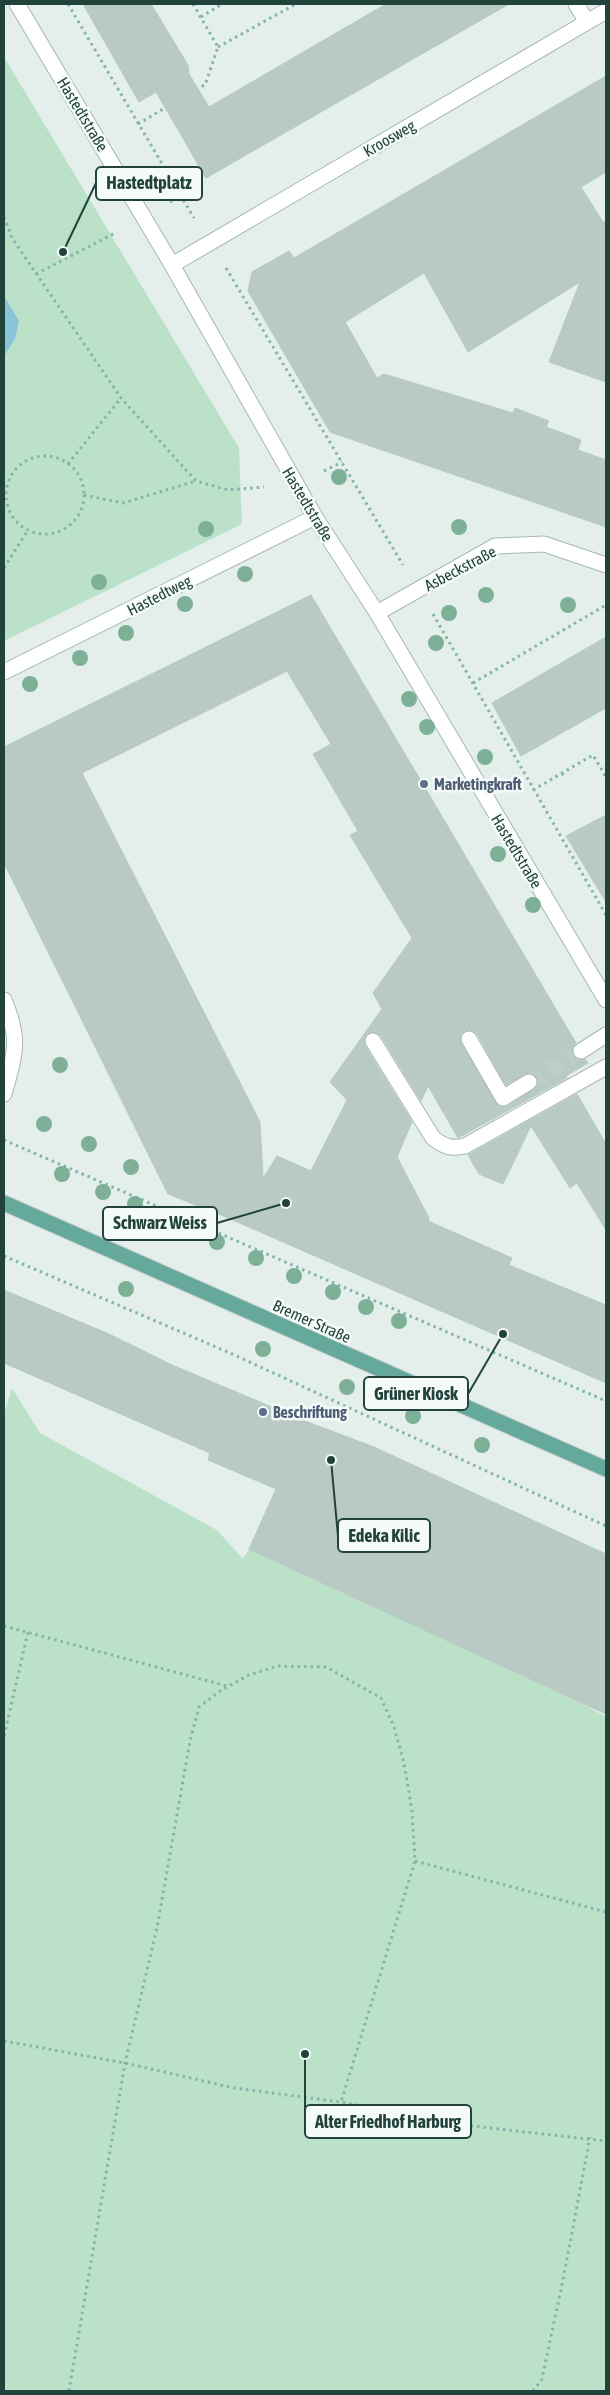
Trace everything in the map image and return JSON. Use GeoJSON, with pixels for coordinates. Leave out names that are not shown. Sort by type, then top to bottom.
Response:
{"type":"FeatureCollection","features":[{"type":"Feature","properties":{"kind":"main road","name":"Bremer Straße"},"geometry":{"type":"LineString","coordinates":[[4,1203],[606,1470]]}},
{"type":"Feature","properties":{"kind":"street","name":"Hastedtstraße"},"geometry":{"type":"LineString","coordinates":[[17,4],[172,265],[315,517],[377,613],[606,1000]]}},
{"type":"Feature","properties":{"kind":"street"},"geometry":{"type":"LineString","coordinates":[[576,4],[587,22]]}},
{"type":"Feature","properties":{"kind":"street","name":"Kroosweg"},"geometry":{"type":"LineString","coordinates":[[172,265],[606,11]]}},
{"type":"Feature","properties":{"kind":"street","name":"Hastedtweg"},"geometry":{"type":"LineString","coordinates":[[4,672],[315,517]]}},
{"type":"Feature","properties":{"kind":"street","name":"Asbeckstraße"},"geometry":{"type":"LineString","coordinates":[[377,613],[495,546],[544,544],[606,566]]}},
{"type":"Feature","properties":{"kind":"street"},"geometry":{"type":"LineString","coordinates":[[4,1000],[11,1017],[16,1038],[15,1054],[4,1094]]}},
{"type":"Feature","properties":{"kind":"street"},"geometry":{"type":"LineString","coordinates":[[581,1051],[606,1035]]}},
{"type":"Feature","properties":{"kind":"street"},"geometry":{"type":"LineString","coordinates":[[469,1039],[503,1098],[528,1082]]}},
{"type":"Feature","properties":{"kind":"street"},"geometry":{"type":"LineString","coordinates":[[373,1041],[433,1138],[452,1149],[465,1146],[606,1067]]}},
{"type":"Feature","properties":{"kind":"path"},"geometry":{"type":"LineString","coordinates":[[68,4],[197,223]]}},
{"type":"Feature","properties":{"kind":"path"},"geometry":{"type":"LineString","coordinates":[[193,4],[218,47]]}},
{"type":"Feature","properties":{"kind":"path"},"geometry":{"type":"LineString","coordinates":[[201,17],[222,4]]}},
{"type":"Feature","properties":{"kind":"path"},"geometry":{"type":"LineString","coordinates":[[198,88],[205,84],[218,47],[296,4]]}},
{"type":"Feature","properties":{"kind":"path"},"geometry":{"type":"LineString","coordinates":[[138,124],[165,108]]}},
{"type":"Feature","properties":{"kind":"path"},"geometry":{"type":"LineString","coordinates":[[4,217],[12,238],[121,398],[196,481],[228,490],[267,486]]}},
{"type":"Feature","properties":{"kind":"path"},"geometry":{"type":"LineString","coordinates":[[36,274],[122,229]]}},
{"type":"Feature","properties":{"kind":"path"},"geometry":{"type":"LineString","coordinates":[[224,266],[403,565]]}},
{"type":"Feature","properties":{"kind":"path"},"geometry":{"type":"LineString","coordinates":[[68,464],[121,398]]}},
{"type":"Feature","properties":{"kind":"path"},"geometry":{"type":"LineString","coordinates":[[44,456],[56,458],[68,464],[77,472],[83,483],[82,508],[75,520],[66,528],[53,533],[40,534],[28,530],[18,523],[10,513],[6,501],[5,488],[20,466],[31,459],[44,456]]}},
{"type":"Feature","properties":{"kind":"path"},"geometry":{"type":"LineString","coordinates":[[322,473],[342,462]]}},
{"type":"Feature","properties":{"kind":"path"},"geometry":{"type":"LineString","coordinates":[[84,495],[123,503],[196,481]]}},
{"type":"Feature","properties":{"kind":"path"},"geometry":{"type":"LineString","coordinates":[[4,568],[28,530]]}},
{"type":"Feature","properties":{"kind":"path"},"geometry":{"type":"LineString","coordinates":[[473,683],[606,604]]}},
{"type":"Feature","properties":{"kind":"path"},"geometry":{"type":"LineString","coordinates":[[432,614],[606,915]]}},
{"type":"Feature","properties":{"kind":"path"},"geometry":{"type":"LineString","coordinates":[[533,790],[593,755],[606,777]]}},
{"type":"Feature","properties":{"kind":"path"},"geometry":{"type":"LineString","coordinates":[[562,773],[565,778]]}},
{"type":"Feature","properties":{"kind":"path"},"geometry":{"type":"LineString","coordinates":[[4,1140],[606,1401]]}},
{"type":"Feature","properties":{"kind":"path"},"geometry":{"type":"LineString","coordinates":[[4,1256],[230,1352],[606,1526]]}},
{"type":"Feature","properties":{"kind":"path"},"geometry":{"type":"LineString","coordinates":[[4,1626],[228,1686]]}},
{"type":"Feature","properties":{"kind":"path"},"geometry":{"type":"LineString","coordinates":[[4,1736],[28,1632]]}},
{"type":"Feature","properties":{"kind":"path"},"geometry":{"type":"LineString","coordinates":[[68,2391],[125,2063],[157,1928],[190,1740],[199,1707],[228,1686],[249,1675],[278,1666],[326,1667],[381,1698],[394,1727],[404,1763],[412,1811],[415,1860],[341,2102]]}},
{"type":"Feature","properties":{"kind":"path"},"geometry":{"type":"LineString","coordinates":[[415,1860],[606,1912]]}},
{"type":"Feature","properties":{"kind":"path"},"geometry":{"type":"LineString","coordinates":[[4,2041],[125,2063],[234,2088],[341,2102],[463,2125],[590,2137],[606,2141]]}},
{"type":"Feature","properties":{"kind":"path"},"geometry":{"type":"LineString","coordinates":[[533,2391],[542,2379],[590,2137]]}},
{"type":"Feature","properties":{"kind":"green space"},"geometry":{"type":"Polygon","coordinates":[[[4,57],[239,448],[242,524],[4,641],[4,57]]]}},
{"type":"Feature","properties":{"kind":"green space"},"geometry":{"type":"Polygon","coordinates":[[[12,1388],[40,1433],[217,1530],[243,1559],[249,1549],[578,1701],[606,1717],[606,2391],[4,2391],[4,1414],[12,1388]]]}},
{"type":"Feature","properties":{"kind":"water"},"geometry":{"type":"Polygon","coordinates":[[[4,296],[19,321],[15,339],[4,356],[4,296]]]}},
{"type":"Feature","properties":{"kind":"building"},"geometry":{"type":"Polygon","coordinates":[[[83,4],[151,4],[188,65],[189,74],[209,107],[386,4],[509,4],[206,178],[156,92],[139,102],[83,4]]]}},
{"type":"Feature","properties":{"kind":"building"},"geometry":{"type":"Polygon","coordinates":[[[606,76],[606,172],[581,187],[603,222],[606,221],[606,382],[549,362],[580,282],[468,352],[424,273],[345,322],[377,378],[384,374],[513,413],[515,408],[549,421],[546,427],[581,440],[578,450],[606,460],[606,527],[330,432],[248,291],[252,272],[289,251],[294,258],[606,76]]]}},
{"type":"Feature","properties":{"kind":"building"},"geometry":{"type":"Polygon","coordinates":[[[311,595],[576,1043],[573,1047],[573,1056],[577,1059],[585,1059],[588,1063],[566,1076],[567,1078],[458,1138],[428,1086],[421,1101],[381,1036],[377,1033],[369,1033],[365,1037],[365,1046],[412,1122],[397,1157],[429,1218],[428,1221],[512,1258],[509,1265],[606,1305],[606,1383],[228,1218],[168,1194],[4,863],[4,747],[311,595]],[[287,671],[82,773],[260,1122],[263,1178],[277,1156],[311,1171],[347,1100],[330,1082],[382,1009],[373,993],[412,938],[350,835],[358,831],[313,754],[331,744],[287,671]],[[469,1030],[461,1034],[461,1043],[498,1106],[508,1106],[537,1087],[537,1078],[529,1073],[506,1085],[477,1034],[469,1030]]]}},
{"type":"Feature","properties":{"kind":"building"},"geometry":{"type":"Polygon","coordinates":[[[606,637],[606,708],[521,756],[492,703],[606,637]]]}},
{"type":"Feature","properties":{"kind":"building"},"geometry":{"type":"Polygon","coordinates":[[[606,815],[606,902],[566,836],[606,815]]]}},
{"type":"Feature","properties":{"kind":"building"},"geometry":{"type":"Polygon","coordinates":[[[577,1094],[606,1144],[606,1230],[577,1183],[570,1188],[531,1126],[503,1184],[479,1174],[468,1155],[577,1094]]]}},
{"type":"Feature","properties":{"kind":"building"},"geometry":{"type":"Polygon","coordinates":[[[4,1290],[109,1334],[172,1365],[305,1421],[374,1447],[606,1554],[606,1714],[249,1549],[276,1489],[208,1460],[210,1453],[4,1363],[4,1290]]]}},
{"type":"Feature","properties":{"kind":"tunnel"},"geometry":{"type":"LineString","coordinates":[[529,1082],[581,1051]]}},
{"type":"Feature","properties":{"kind":"place","name":"Hastedtplatz"},"geometry":{"type":"Point","coordinates":[63,252]}},
{"type":"Feature","properties":{"kind":"place","name":"Marketingkraft"},"geometry":{"type":"Point","coordinates":[424,784]}},
{"type":"Feature","properties":{"kind":"place","name":"Schwarz Weiss"},"geometry":{"type":"Point","coordinates":[286,1203]}},
{"type":"Feature","properties":{"kind":"place","name":"Grüner Kiosk"},"geometry":{"type":"Point","coordinates":[503,1334]}},
{"type":"Feature","properties":{"kind":"place","name":"Beschriftung"},"geometry":{"type":"Point","coordinates":[263,1412]}},
{"type":"Feature","properties":{"kind":"place","name":"Edeka Kilic"},"geometry":{"type":"Point","coordinates":[331,1460]}},
{"type":"Feature","properties":{"kind":"place","name":"Alter Friedhof Harburg"},"geometry":{"type":"Point","coordinates":[305,2054]}}]}
